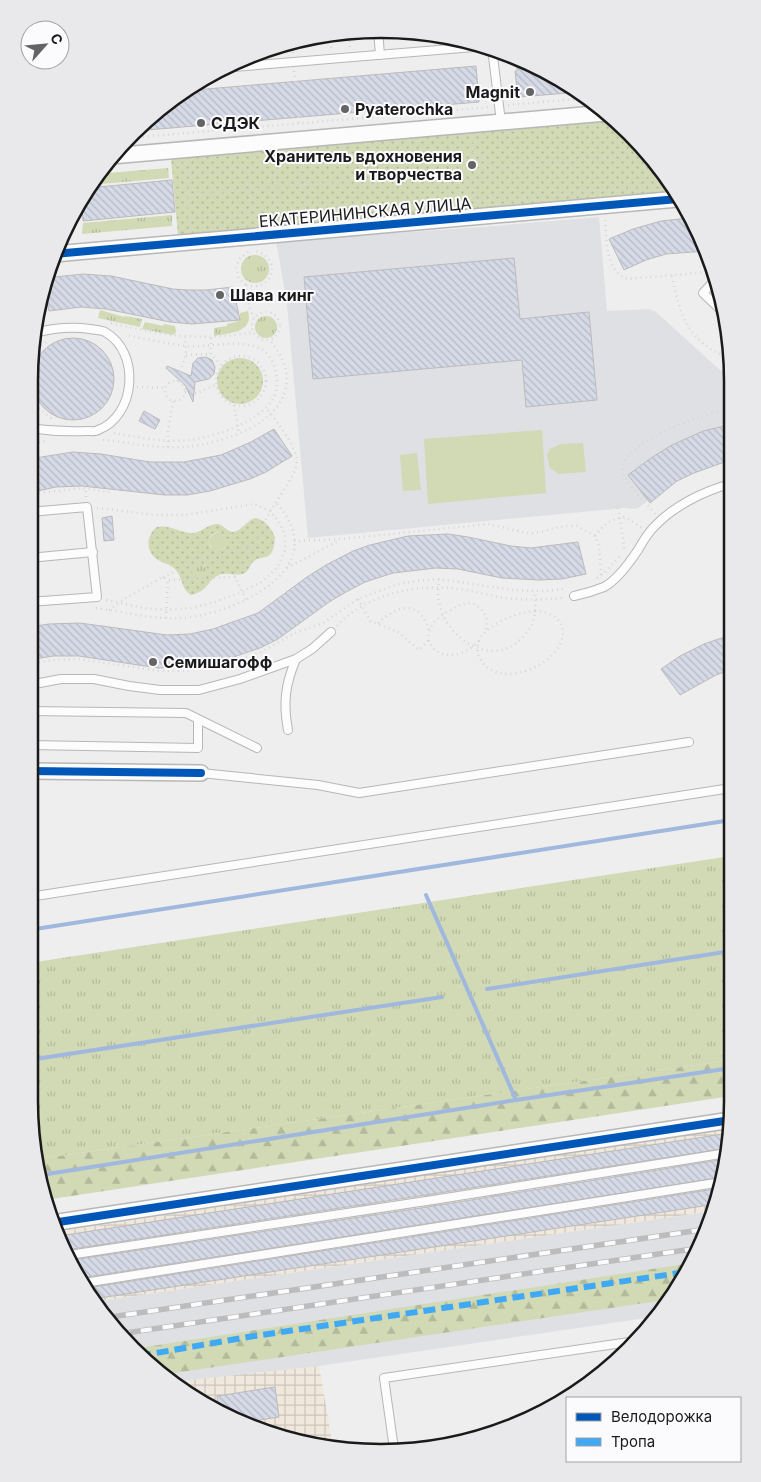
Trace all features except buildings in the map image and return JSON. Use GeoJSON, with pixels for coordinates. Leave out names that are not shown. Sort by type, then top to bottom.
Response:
{"type":"FeatureCollection","features":[{"type":"Feature","properties":{"kind":"street"},"geometry":{"type":"LineString","coordinates":[[122,155],[501,122],[603,120]]}},
{"type":"Feature","properties":{"kind":"street","name":"ЕКАТЕРИНИНСКАЯ УЛИЦА"},"geometry":{"type":"LineString","coordinates":[[62,253],[672,200]]}},
{"type":"Feature","properties":{"kind":"street"},"geometry":{"type":"LineString","coordinates":[[38,771],[201,773]]}},
{"type":"Feature","properties":{"kind":"street"},"geometry":{"type":"LineString","coordinates":[[60,1222],[723,1121]]}},
{"type":"Feature","properties":{"kind":"lane"},"geometry":{"type":"LineString","coordinates":[[379,38],[380,55]]}},
{"type":"Feature","properties":{"kind":"lane"},"geometry":{"type":"LineString","coordinates":[[244,66],[464,48]]}},
{"type":"Feature","properties":{"kind":"lane"},"geometry":{"type":"LineString","coordinates":[[493,57],[501,122]]}},
{"type":"Feature","properties":{"kind":"lane"},"geometry":{"type":"LineString","coordinates":[[710,285],[703,293],[715,304]]}},
{"type":"Feature","properties":{"kind":"lane"},"geometry":{"type":"LineString","coordinates":[[38,429],[70,432],[98,431],[114,420],[125,405],[129,387],[127,361],[117,342],[104,332],[69,327],[41,332]]}},
{"type":"Feature","properties":{"kind":"lane"},"geometry":{"type":"LineString","coordinates":[[574,596],[605,586],[614,580],[637,552],[644,539],[656,524],[673,511],[699,496],[724,486]]}},
{"type":"Feature","properties":{"kind":"lane"},"geometry":{"type":"LineString","coordinates":[[38,511],[87,507],[97,597],[38,601]]}},
{"type":"Feature","properties":{"kind":"lane"},"geometry":{"type":"LineString","coordinates":[[38,557],[93,552]]}},
{"type":"Feature","properties":{"kind":"lane"},"geometry":{"type":"LineString","coordinates":[[38,683],[61,679],[94,679],[160,690],[199,690],[240,679],[296,659],[312,649],[330,632]]}},
{"type":"Feature","properties":{"kind":"lane"},"geometry":{"type":"LineString","coordinates":[[288,730],[284,707],[286,688],[296,659]]}},
{"type":"Feature","properties":{"kind":"lane"},"geometry":{"type":"LineString","coordinates":[[38,711],[186,714],[257,748]]}},
{"type":"Feature","properties":{"kind":"lane"},"geometry":{"type":"LineString","coordinates":[[38,745],[198,748],[198,720]]}},
{"type":"Feature","properties":{"kind":"lane"},"geometry":{"type":"LineString","coordinates":[[201,773],[318,784],[359,793],[689,742]]}},
{"type":"Feature","properties":{"kind":"lane"},"geometry":{"type":"LineString","coordinates":[[38,896],[724,789]]}},
{"type":"Feature","properties":{"kind":"lane"},"geometry":{"type":"LineString","coordinates":[[74,1255],[720,1154]]}},
{"type":"Feature","properties":{"kind":"lane"},"geometry":{"type":"LineString","coordinates":[[89,1282],[714,1183]]}},
{"type":"Feature","properties":{"kind":"lane"},"geometry":{"type":"LineString","coordinates":[[393,1444],[384,1378],[623,1344]]}},
{"type":"Feature","properties":{"kind":"path"},"geometry":{"type":"LineString","coordinates":[[350,39],[351,57]]}},
{"type":"Feature","properties":{"kind":"path"},"geometry":{"type":"LineString","coordinates":[[139,137],[577,99]]}},
{"type":"Feature","properties":{"kind":"path"},"geometry":{"type":"LineString","coordinates":[[471,130],[474,159]]}},
{"type":"Feature","properties":{"kind":"path"},"geometry":{"type":"LineString","coordinates":[[302,153],[308,224]]}},
{"type":"Feature","properties":{"kind":"path"},"geometry":{"type":"LineString","coordinates":[[485,168],[638,154]]}},
{"type":"Feature","properties":{"kind":"path"},"geometry":{"type":"LineString","coordinates":[[293,155],[281,161],[276,168],[277,201],[286,213],[307,217]]}},
{"type":"Feature","properties":{"kind":"path"},"geometry":{"type":"LineString","coordinates":[[183,156],[190,228]]}},
{"type":"Feature","properties":{"kind":"path"},"geometry":{"type":"LineString","coordinates":[[484,158],[486,179],[465,181],[463,160],[474,159],[484,158]]}},
{"type":"Feature","properties":{"kind":"path"},"geometry":{"type":"LineString","coordinates":[[647,164],[649,193]]}},
{"type":"Feature","properties":{"kind":"path"},"geometry":{"type":"LineString","coordinates":[[185,173],[248,168],[252,212],[189,218]]}},
{"type":"Feature","properties":{"kind":"path"},"geometry":{"type":"LineString","coordinates":[[187,195],[464,170]]}},
{"type":"Feature","properties":{"kind":"path"},"geometry":{"type":"LineString","coordinates":[[475,180],[478,209]]}},
{"type":"Feature","properties":{"kind":"path"},"geometry":{"type":"LineString","coordinates":[[373,210],[662,184]]}},
{"type":"Feature","properties":{"kind":"path"},"geometry":{"type":"LineString","coordinates":[[604,212],[609,257],[620,277],[628,279],[706,272]]}},
{"type":"Feature","properties":{"kind":"path"},"geometry":{"type":"LineString","coordinates":[[246,285],[252,287],[263,285],[270,277],[272,266],[262,252],[246,252],[236,264],[238,278],[246,285],[249,307],[254,318]]}},
{"type":"Feature","properties":{"kind":"path"},"geometry":{"type":"LineString","coordinates":[[672,276],[680,310],[688,328],[708,348],[723,355]]}},
{"type":"Feature","properties":{"kind":"path"},"geometry":{"type":"LineString","coordinates":[[273,313],[280,320],[280,330],[270,340],[260,339],[253,332],[252,322],[254,318],[258,314],[273,313]]}},
{"type":"Feature","properties":{"kind":"path"},"geometry":{"type":"LineString","coordinates":[[108,322],[159,334],[186,337],[211,337],[253,332]]}},
{"type":"Feature","properties":{"kind":"path"},"geometry":{"type":"LineString","coordinates":[[98,431],[168,440],[189,440],[214,434],[238,425],[260,413],[273,400],[278,384],[274,363],[262,350],[245,344],[186,346],[104,332]]}},
{"type":"Feature","properties":{"kind":"path"},"geometry":{"type":"LineString","coordinates":[[177,381],[186,354],[186,337]]}},
{"type":"Feature","properties":{"kind":"path"},"geometry":{"type":"LineString","coordinates":[[211,337],[211,354],[221,364]]}},
{"type":"Feature","properties":{"kind":"path"},"geometry":{"type":"LineString","coordinates":[[99,439],[168,447],[185,447],[214,442],[239,434],[262,422],[272,415],[285,390],[286,374],[284,362],[270,340]]}},
{"type":"Feature","properties":{"kind":"path"},"geometry":{"type":"LineString","coordinates":[[186,354],[211,354]]}},
{"type":"Feature","properties":{"kind":"path"},"geometry":{"type":"LineString","coordinates":[[247,356],[260,364],[266,377],[264,391],[260,397],[248,405],[234,405],[222,398],[215,385],[215,378],[221,364],[233,357],[247,356]]}},
{"type":"Feature","properties":{"kind":"path"},"geometry":{"type":"LineString","coordinates":[[177,381],[184,386],[185,393],[181,399],[173,401],[167,396],[166,388],[170,382],[177,381]]}},
{"type":"Feature","properties":{"kind":"path"},"geometry":{"type":"LineString","coordinates":[[185,393],[198,394],[215,385]]}},
{"type":"Feature","properties":{"kind":"path"},"geometry":{"type":"LineString","coordinates":[[129,387],[166,388]]}},
{"type":"Feature","properties":{"kind":"path"},"geometry":{"type":"LineString","coordinates":[[168,447],[173,401]]}},
{"type":"Feature","properties":{"kind":"path"},"geometry":{"type":"LineString","coordinates":[[234,405],[239,434]]}},
{"type":"Feature","properties":{"kind":"path"},"geometry":{"type":"LineString","coordinates":[[38,408],[51,418],[51,440],[38,442]]}},
{"type":"Feature","properties":{"kind":"path"},"geometry":{"type":"LineString","coordinates":[[163,577],[168,580],[235,577],[244,566],[270,511],[294,471],[297,462],[296,452],[266,408]]}},
{"type":"Feature","properties":{"kind":"path"},"geometry":{"type":"LineString","coordinates":[[651,520],[656,515],[626,478],[623,462],[641,445],[665,431],[687,421],[724,410]]}},
{"type":"Feature","properties":{"kind":"path"},"geometry":{"type":"LineString","coordinates":[[38,493],[68,489],[111,492]]}},
{"type":"Feature","properties":{"kind":"path"},"geometry":{"type":"LineString","coordinates":[[91,608],[145,617],[166,618],[206,615],[230,607],[268,588],[291,562],[294,541],[291,524],[276,503]]}},
{"type":"Feature","properties":{"kind":"path"},"geometry":{"type":"LineString","coordinates":[[87,507],[155,515],[185,515],[254,504],[270,511],[286,534],[285,550],[277,568],[263,581],[216,602],[191,608],[166,610],[144,608],[97,597]]}},
{"type":"Feature","properties":{"kind":"path"},"geometry":{"type":"LineString","coordinates":[[618,508],[625,550]]}},
{"type":"Feature","properties":{"kind":"path"},"geometry":{"type":"LineString","coordinates":[[595,536],[613,518],[624,517],[643,529],[646,525]]}},
{"type":"Feature","properties":{"kind":"path"},"geometry":{"type":"LineString","coordinates":[[294,541],[342,540],[490,524],[527,533],[564,526],[577,526],[595,536],[600,546],[601,575]]}},
{"type":"Feature","properties":{"kind":"path"},"geometry":{"type":"LineString","coordinates":[[287,568],[342,540]]}},
{"type":"Feature","properties":{"kind":"path"},"geometry":{"type":"LineString","coordinates":[[595,579],[631,544]]}},
{"type":"Feature","properties":{"kind":"path"},"geometry":{"type":"LineString","coordinates":[[109,610],[163,577],[198,560],[253,548]]}},
{"type":"Feature","properties":{"kind":"path"},"geometry":{"type":"LineString","coordinates":[[235,577],[246,600]]}},
{"type":"Feature","properties":{"kind":"path"},"geometry":{"type":"LineString","coordinates":[[439,579],[438,600],[442,614],[456,636],[473,647],[490,651],[513,647],[529,629],[533,622],[535,591]]}},
{"type":"Feature","properties":{"kind":"path"},"geometry":{"type":"LineString","coordinates":[[38,663],[80,659],[158,671],[179,671],[220,666],[261,652],[295,633],[323,623],[358,599],[398,584],[439,579],[495,588],[535,591],[569,588]]}},
{"type":"Feature","properties":{"kind":"path"},"geometry":{"type":"LineString","coordinates":[[166,618],[168,580]]}},
{"type":"Feature","properties":{"kind":"path"},"geometry":{"type":"LineString","coordinates":[[330,632],[342,619],[370,602],[401,591],[418,588],[457,588],[513,600],[574,596]]}},
{"type":"Feature","properties":{"kind":"path"},"geometry":{"type":"LineString","coordinates":[[358,599],[370,621],[398,632],[420,650],[429,640]]}},
{"type":"Feature","properties":{"kind":"path"},"geometry":{"type":"LineString","coordinates":[[429,630],[442,614],[458,606],[472,603],[484,611],[486,632]]}},
{"type":"Feature","properties":{"kind":"path"},"geometry":{"type":"LineString","coordinates":[[378,623],[400,610],[414,608],[424,616],[432,647],[446,656],[473,647],[492,626],[508,617],[534,612],[548,614],[556,617],[561,623],[564,633],[557,649],[546,660],[530,669],[516,673],[497,673],[482,663],[478,649],[480,641]]}},
{"type":"Feature","properties":{"kind":"shaded area"},"geometry":{"type":"Polygon","coordinates":[[[599,217],[607,311],[648,309],[655,311],[724,372],[724,426],[703,431],[672,445],[628,475],[648,500],[637,509],[624,508],[308,538],[287,304],[276,241],[599,217]]]}},
{"type":"Feature","properties":{"kind":"shaded area"},"geometry":{"type":"Polygon","coordinates":[[[723,1129],[717,1168],[705,1212],[101,1301],[83,1273],[63,1231],[723,1129]]]}},
{"type":"Feature","properties":{"kind":"shaded area"},"geometry":{"type":"Polygon","coordinates":[[[705,1212],[678,1273],[646,1318],[319,1366],[182,1381],[138,1344],[101,1301],[705,1212]]]}},
{"type":"Feature","properties":{"kind":"shaded area"},"geometry":{"type":"Polygon","coordinates":[[[319,1366],[332,1441],[292,1433],[249,1418],[209,1399],[182,1381],[319,1366]]]}},
{"type":"Feature","properties":{"kind":"green space"},"geometry":{"type":"Polygon","coordinates":[[[602,119],[638,154],[667,192],[178,235],[171,158],[602,119]]]}},
{"type":"Feature","properties":{"kind":"green space"},"geometry":{"type":"Polygon","coordinates":[[[168,168],[169,178],[99,184],[107,173],[168,168]]]}},
{"type":"Feature","properties":{"kind":"green space"},"geometry":{"type":"Polygon","coordinates":[[[172,215],[172,226],[82,234],[83,223],[172,215]]]}},
{"type":"Feature","properties":{"kind":"green space"},"geometry":{"type":"Polygon","coordinates":[[[255,255],[265,259],[269,269],[265,279],[255,283],[245,279],[241,269],[245,259],[255,255]]]}},
{"type":"Feature","properties":{"kind":"green space"},"geometry":{"type":"Polygon","coordinates":[[[100,310],[124,317],[142,319],[140,327],[98,318],[100,310]]]}},
{"type":"Feature","properties":{"kind":"green space"},"geometry":{"type":"Polygon","coordinates":[[[248,311],[249,318],[244,328],[233,333],[214,336],[214,328],[227,326],[227,324],[239,321],[240,313],[248,311]]]}},
{"type":"Feature","properties":{"kind":"green space"},"geometry":{"type":"Polygon","coordinates":[[[266,316],[274,319],[277,327],[274,335],[266,338],[258,335],[255,327],[258,319],[266,316]]]}},
{"type":"Feature","properties":{"kind":"green space"},"geometry":{"type":"Polygon","coordinates":[[[145,322],[163,326],[164,324],[175,326],[176,332],[173,335],[142,329],[145,322]]]}},
{"type":"Feature","properties":{"kind":"green space"},"geometry":{"type":"Polygon","coordinates":[[[240,358],[253,362],[259,368],[263,381],[259,394],[253,400],[240,404],[227,400],[221,394],[217,381],[221,368],[227,362],[240,358]]]}},
{"type":"Feature","properties":{"kind":"green space"},"geometry":{"type":"Polygon","coordinates":[[[542,430],[546,493],[428,504],[424,439],[542,430]]]}},
{"type":"Feature","properties":{"kind":"green space"},"geometry":{"type":"Polygon","coordinates":[[[583,443],[586,472],[559,474],[550,468],[547,455],[550,449],[561,444],[583,443]]]}},
{"type":"Feature","properties":{"kind":"green space"},"geometry":{"type":"Polygon","coordinates":[[[417,453],[421,490],[403,491],[400,455],[417,453]]]}},
{"type":"Feature","properties":{"kind":"green space"},"geometry":{"type":"Polygon","coordinates":[[[252,519],[259,519],[269,527],[275,537],[272,552],[252,563],[244,573],[219,575],[201,591],[191,595],[185,590],[175,569],[154,557],[149,548],[149,539],[153,530],[157,527],[161,526],[192,533],[218,524],[235,532],[252,519]],[[218,532],[211,536],[209,542],[210,547],[218,551],[225,548],[227,544],[225,536],[218,532]],[[199,563],[193,566],[192,573],[193,576],[200,579],[206,575],[207,569],[205,565],[199,563]]]}},
{"type":"Feature","properties":{"kind":"green space"},"geometry":{"type":"Polygon","coordinates":[[[214,533],[222,533],[227,538],[225,549],[214,551],[209,546],[209,538],[214,533]]]}},
{"type":"Feature","properties":{"kind":"green space"},"geometry":{"type":"Polygon","coordinates":[[[199,563],[205,565],[207,571],[205,577],[199,579],[193,577],[191,571],[193,565],[199,563]]]}},
{"type":"Feature","properties":{"kind":"green space"},"geometry":{"type":"Polygon","coordinates":[[[724,857],[724,1061],[42,1158],[38,1124],[38,962],[724,857]]]}},
{"type":"Feature","properties":{"kind":"green space"},"geometry":{"type":"Polygon","coordinates":[[[724,1061],[724,1097],[52,1199],[42,1158],[724,1061]]]}},
{"type":"Feature","properties":{"kind":"green space"},"geometry":{"type":"Polygon","coordinates":[[[682,1264],[660,1301],[171,1373],[142,1348],[682,1264]]]}},
{"type":"Feature","properties":{"kind":"waterway"},"geometry":{"type":"LineString","coordinates":[[38,929],[724,821]]}},
{"type":"Feature","properties":{"kind":"waterway"},"geometry":{"type":"LineString","coordinates":[[426,895],[516,1100]]}},
{"type":"Feature","properties":{"kind":"waterway"},"geometry":{"type":"LineString","coordinates":[[487,989],[724,952]]}},
{"type":"Feature","properties":{"kind":"waterway"},"geometry":{"type":"LineString","coordinates":[[38,1059],[442,997]]}},
{"type":"Feature","properties":{"kind":"waterway"},"geometry":{"type":"LineString","coordinates":[[45,1174],[724,1069]]}},
{"type":"Feature","properties":{"kind":"railway"},"geometry":{"type":"LineString","coordinates":[[113,1317],[698,1230]]}},
{"type":"Feature","properties":{"kind":"railway"},"geometry":{"type":"LineString","coordinates":[[127,1333],[690,1249]]}},
{"type":"Feature","properties":{"kind":"marked path"},"geometry":{"type":"LineString","coordinates":[[149,1354],[248,1337],[678,1273]]}},
{"type":"Feature","properties":{"kind":"cycle path"},"geometry":{"type":"LineString","coordinates":[[62,253],[672,200]]}},
{"type":"Feature","properties":{"kind":"cycle path"},"geometry":{"type":"LineString","coordinates":[[38,771],[201,773]]}},
{"type":"Feature","properties":{"kind":"cycle path"},"geometry":{"type":"LineString","coordinates":[[60,1222],[723,1121]]}},
{"type":"Feature","properties":{"kind":"place","name":"Magnit"},"geometry":{"type":"Point","coordinates":[530,92]}},
{"type":"Feature","properties":{"kind":"place","name":"Pyaterochka"},"geometry":{"type":"Point","coordinates":[345,109]}},
{"type":"Feature","properties":{"kind":"place","name":"СДЭК"},"geometry":{"type":"Point","coordinates":[201,123]}},
{"type":"Feature","properties":{"kind":"place","name":"Хранитель вдохновения и творчества"},"geometry":{"type":"Point","coordinates":[472,165]}},
{"type":"Feature","properties":{"kind":"place","name":"Шава кинг"},"geometry":{"type":"Point","coordinates":[220,295]}},
{"type":"Feature","properties":{"kind":"place","name":"Семишагофф"},"geometry":{"type":"Point","coordinates":[153,662]}}]}
